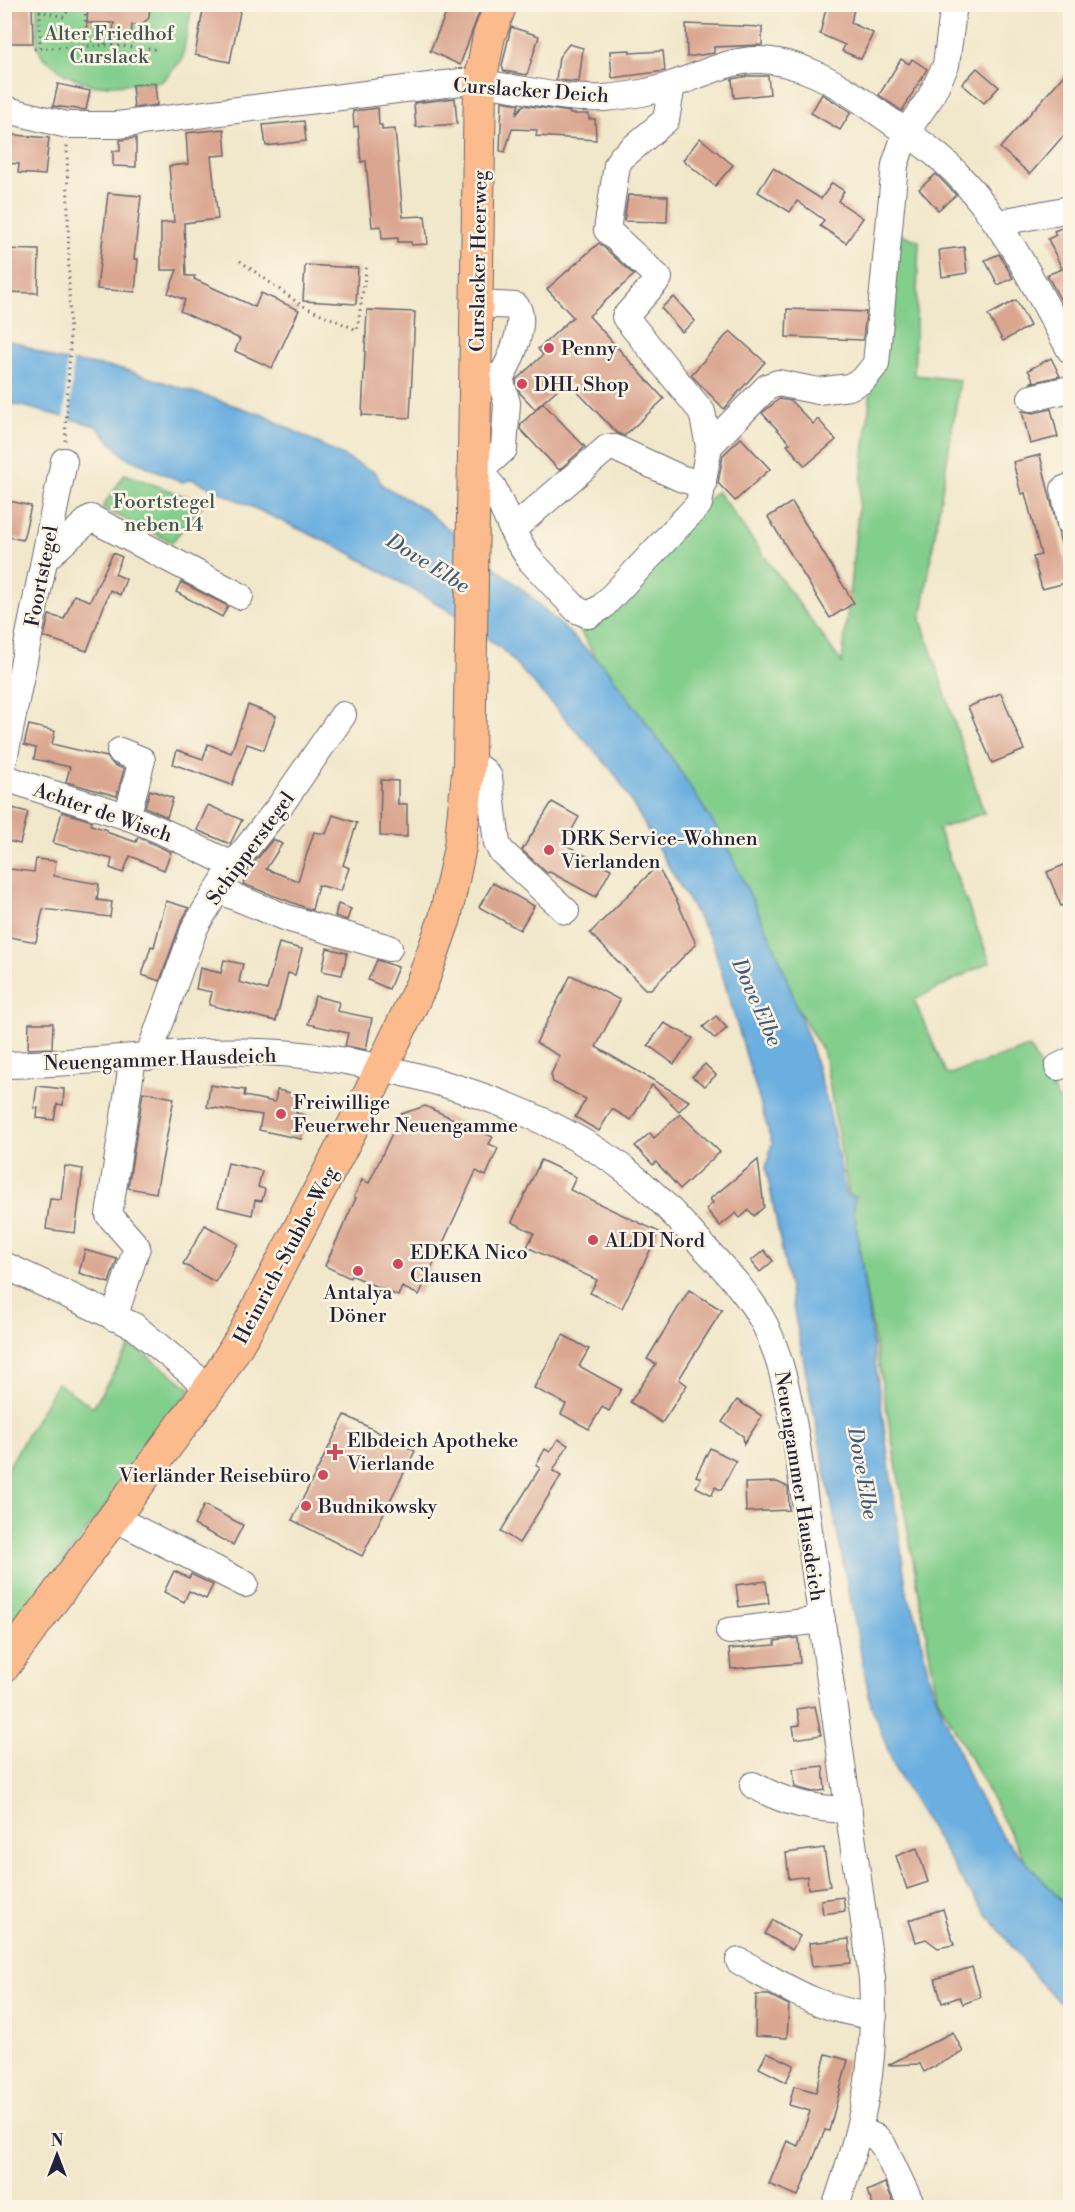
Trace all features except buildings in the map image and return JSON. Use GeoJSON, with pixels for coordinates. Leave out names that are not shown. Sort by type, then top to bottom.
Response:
{"type":"FeatureCollection","features":[{"type":"Feature","properties":{"kind":"main road","name":"Curslacker Heerweg"},"geometry":{"type":"LineString","coordinates":[[472,651],[475,464],[488,376],[477,304],[480,82],[489,36],[501,4]]}},
{"type":"Feature","properties":{"kind":"main road","name":"Heinrich-Stubbe-Weg"},"geometry":{"type":"LineString","coordinates":[[4,1666],[209,1388],[245,1332],[382,1069],[419,992],[445,918],[460,848],[470,764],[472,651]]}},
{"type":"Feature","properties":{"kind":"street"},"geometry":{"type":"LineString","coordinates":[[710,446],[767,387],[778,383],[818,391],[849,387],[863,380],[876,364],[895,165],[906,132],[930,98],[946,65],[954,4]]}},
{"type":"Feature","properties":{"kind":"street","name":"Curslacker Deich"},"geometry":{"type":"LineString","coordinates":[[4,109],[67,125],[117,125],[404,87],[480,82],[541,93],[601,98],[626,96],[672,85],[732,63],[773,61],[792,65],[848,91],[906,132],[958,174],[999,225],[1071,350]]}},
{"type":"Feature","properties":{"kind":"street"},"geometry":{"type":"LineString","coordinates":[[475,464],[493,487],[512,530],[531,561],[577,610],[589,615],[602,607],[699,504],[710,446],[702,412],[625,317],[659,278],[607,230],[617,165],[621,158],[666,120],[672,85]]}},
{"type":"Feature","properties":{"kind":"street"},"geometry":{"type":"LineString","coordinates":[[999,225],[1012,220],[1071,209]]}},
{"type":"Feature","properties":{"kind":"street"},"geometry":{"type":"LineString","coordinates":[[477,304],[516,306],[520,310],[521,318],[513,352],[488,376]]}},
{"type":"Feature","properties":{"kind":"street"},"geometry":{"type":"LineString","coordinates":[[1031,398],[1071,389]]}},
{"type":"Feature","properties":{"kind":"street"},"geometry":{"type":"LineString","coordinates":[[512,530],[607,448],[615,448],[680,478],[703,485]]}},
{"type":"Feature","properties":{"kind":"street","name":"Foortstegel"},"geometry":{"type":"LineString","coordinates":[[4,760],[64,461]]}},
{"type":"Feature","properties":{"kind":"street"},"geometry":{"type":"LineString","coordinates":[[1071,488],[1064,489],[1071,523]]}},
{"type":"Feature","properties":{"kind":"street"},"geometry":{"type":"LineString","coordinates":[[46,558],[91,518],[240,596]]}},
{"type":"Feature","properties":{"kind":"street","name":"Schipperstegel"},"geometry":{"type":"LineString","coordinates":[[114,1318],[137,1247],[109,1215],[140,1058],[195,927],[233,865],[280,806],[344,714]]}},
{"type":"Feature","properties":{"kind":"street"},"geometry":{"type":"LineString","coordinates":[[120,751],[142,760],[127,817]]}},
{"type":"Feature","properties":{"kind":"street"},"geometry":{"type":"LineString","coordinates":[[470,764],[484,771],[489,777],[497,843],[501,850],[566,911]]}},
{"type":"Feature","properties":{"kind":"street","name":"Achter de Wisch"},"geometry":{"type":"LineString","coordinates":[[4,777],[44,793],[127,817],[172,835],[233,865]]}},
{"type":"Feature","properties":{"kind":"street"},"geometry":{"type":"LineString","coordinates":[[218,890],[287,918],[389,948]]}},
{"type":"Feature","properties":{"kind":"street","name":"Neuengammer Hausdeich"},"geometry":{"type":"LineString","coordinates":[[4,1065],[263,1052],[310,1056],[382,1069],[440,1083],[508,1107],[600,1152],[662,1202],[740,1286],[764,1324],[786,1384],[796,1438],[866,1926],[874,2016],[870,2069],[860,2130],[835,2208]]}},
{"type":"Feature","properties":{"kind":"street"},"geometry":{"type":"LineString","coordinates":[[4,1265],[134,1326],[209,1388]]}},
{"type":"Feature","properties":{"kind":"street"},"geometry":{"type":"LineString","coordinates":[[114,1518],[244,1584]]}},
{"type":"Feature","properties":{"kind":"street"},"geometry":{"type":"LineString","coordinates":[[729,1631],[822,1620]]}},
{"type":"Feature","properties":{"kind":"street"},"geometry":{"type":"LineString","coordinates":[[753,1785],[796,1805],[819,1810],[849,1810]]}},
{"type":"Feature","properties":{"kind":"street"},"geometry":{"type":"LineString","coordinates":[[740,1961],[816,2003],[842,2012],[874,2016]]}},
{"type":"Feature","properties":{"kind":"street"},"geometry":{"type":"LineString","coordinates":[[860,2130],[877,2138],[883,2145],[913,2208]]}},
{"type":"Feature","properties":{"kind":"path"},"geometry":{"type":"LineString","coordinates":[[40,4],[40,48]]}},
{"type":"Feature","properties":{"kind":"path"},"geometry":{"type":"LineString","coordinates":[[39,11],[60,17],[64,16],[70,6],[86,8],[86,26],[106,27],[105,45]]}},
{"type":"Feature","properties":{"kind":"path"},"geometry":{"type":"LineString","coordinates":[[34,49],[105,45],[154,49]]}},
{"type":"Feature","properties":{"kind":"path"},"geometry":{"type":"LineString","coordinates":[[67,125],[70,352],[67,425]]}},
{"type":"Feature","properties":{"kind":"path"},"geometry":{"type":"LineString","coordinates":[[240,261],[301,305],[357,330],[367,264]]}},
{"type":"Feature","properties":{"kind":"green space","name":"Alter Friedhof Curslack"},"geometry":{"type":"Polygon","coordinates":[[[37,5],[192,5],[182,60],[161,82],[94,86],[65,74],[42,56],[37,44],[37,5]]]}},
{"type":"Feature","properties":{"kind":"green space"},"geometry":{"type":"Polygon","coordinates":[[[888,229],[919,241],[914,375],[960,380],[921,620],[984,813],[938,829],[990,962],[914,1000],[947,1075],[1029,1047],[1060,1102],[1070,1097],[1070,1908],[1030,1870],[937,1696],[824,1054],[578,627],[717,491],[842,663],[888,229]]]}},
{"type":"Feature","properties":{"kind":"green space","name":"Foortstegel neben 14"},"geometry":{"type":"Polygon","coordinates":[[[125,474],[204,503],[172,542],[102,508],[125,474]]]}},
{"type":"Feature","properties":{"kind":"green space"},"geometry":{"type":"Polygon","coordinates":[[[131,1344],[191,1389],[5,1642],[5,1473],[57,1383],[93,1407],[131,1344]]]}},
{"type":"Feature","properties":{"kind":"water","name":"Dove Elbe"},"geometry":{"type":"Polygon","coordinates":[[[4,340],[19,343],[55,359],[123,369],[263,415],[376,473],[382,485],[424,509],[530,596],[607,669],[671,757],[723,838],[777,952],[809,1040],[829,1109],[846,1195],[855,1197],[854,1209],[907,1594],[916,1616],[930,1681],[974,1789],[1003,1837],[1070,1910],[1070,2013],[1039,1981],[966,1887],[896,1771],[871,1705],[766,1168],[772,1143],[713,943],[617,777],[504,651],[455,614],[348,552],[192,479],[182,482],[125,457],[96,426],[23,406],[5,404],[4,340]]]}},
{"type":"Feature","properties":{"kind":"pier"},"geometry":{"type":"Polygon","coordinates":[[[67,358],[73,359],[70,422],[64,420],[67,358]]]}},
{"type":"Feature","properties":{"kind":"place","name":"Penny"},"geometry":{"type":"Point","coordinates":[549,348]}},
{"type":"Feature","properties":{"kind":"place","name":"DHL Shop"},"geometry":{"type":"Point","coordinates":[522,384]}},
{"type":"Feature","properties":{"kind":"place","name":"DRK Service-Wohnen Vierlanden"},"geometry":{"type":"Point","coordinates":[549,850]}},
{"type":"Feature","properties":{"kind":"place","name":"Freiwillige Feuerwehr Neuengamme"},"geometry":{"type":"Point","coordinates":[281,1114]}},
{"type":"Feature","properties":{"kind":"place","name":"ALDI Nord"},"geometry":{"type":"Point","coordinates":[593,1240]}},
{"type":"Feature","properties":{"kind":"place","name":"EDEKA Nico Clausen"},"geometry":{"type":"Point","coordinates":[398,1264]}},
{"type":"Feature","properties":{"kind":"place","name":"Antalya Döner"},"geometry":{"type":"Point","coordinates":[358,1271]}},
{"type":"Feature","properties":{"kind":"place","name":"Elbdeich Apotheke Vierlande"},"geometry":{"type":"Point","coordinates":[335,1452]}},
{"type":"Feature","properties":{"kind":"place","name":"Vierländer Reisebüro"},"geometry":{"type":"Point","coordinates":[323,1475]}},
{"type":"Feature","properties":{"kind":"place","name":"Budnikowsky"},"geometry":{"type":"Point","coordinates":[306,1506]}}]}
